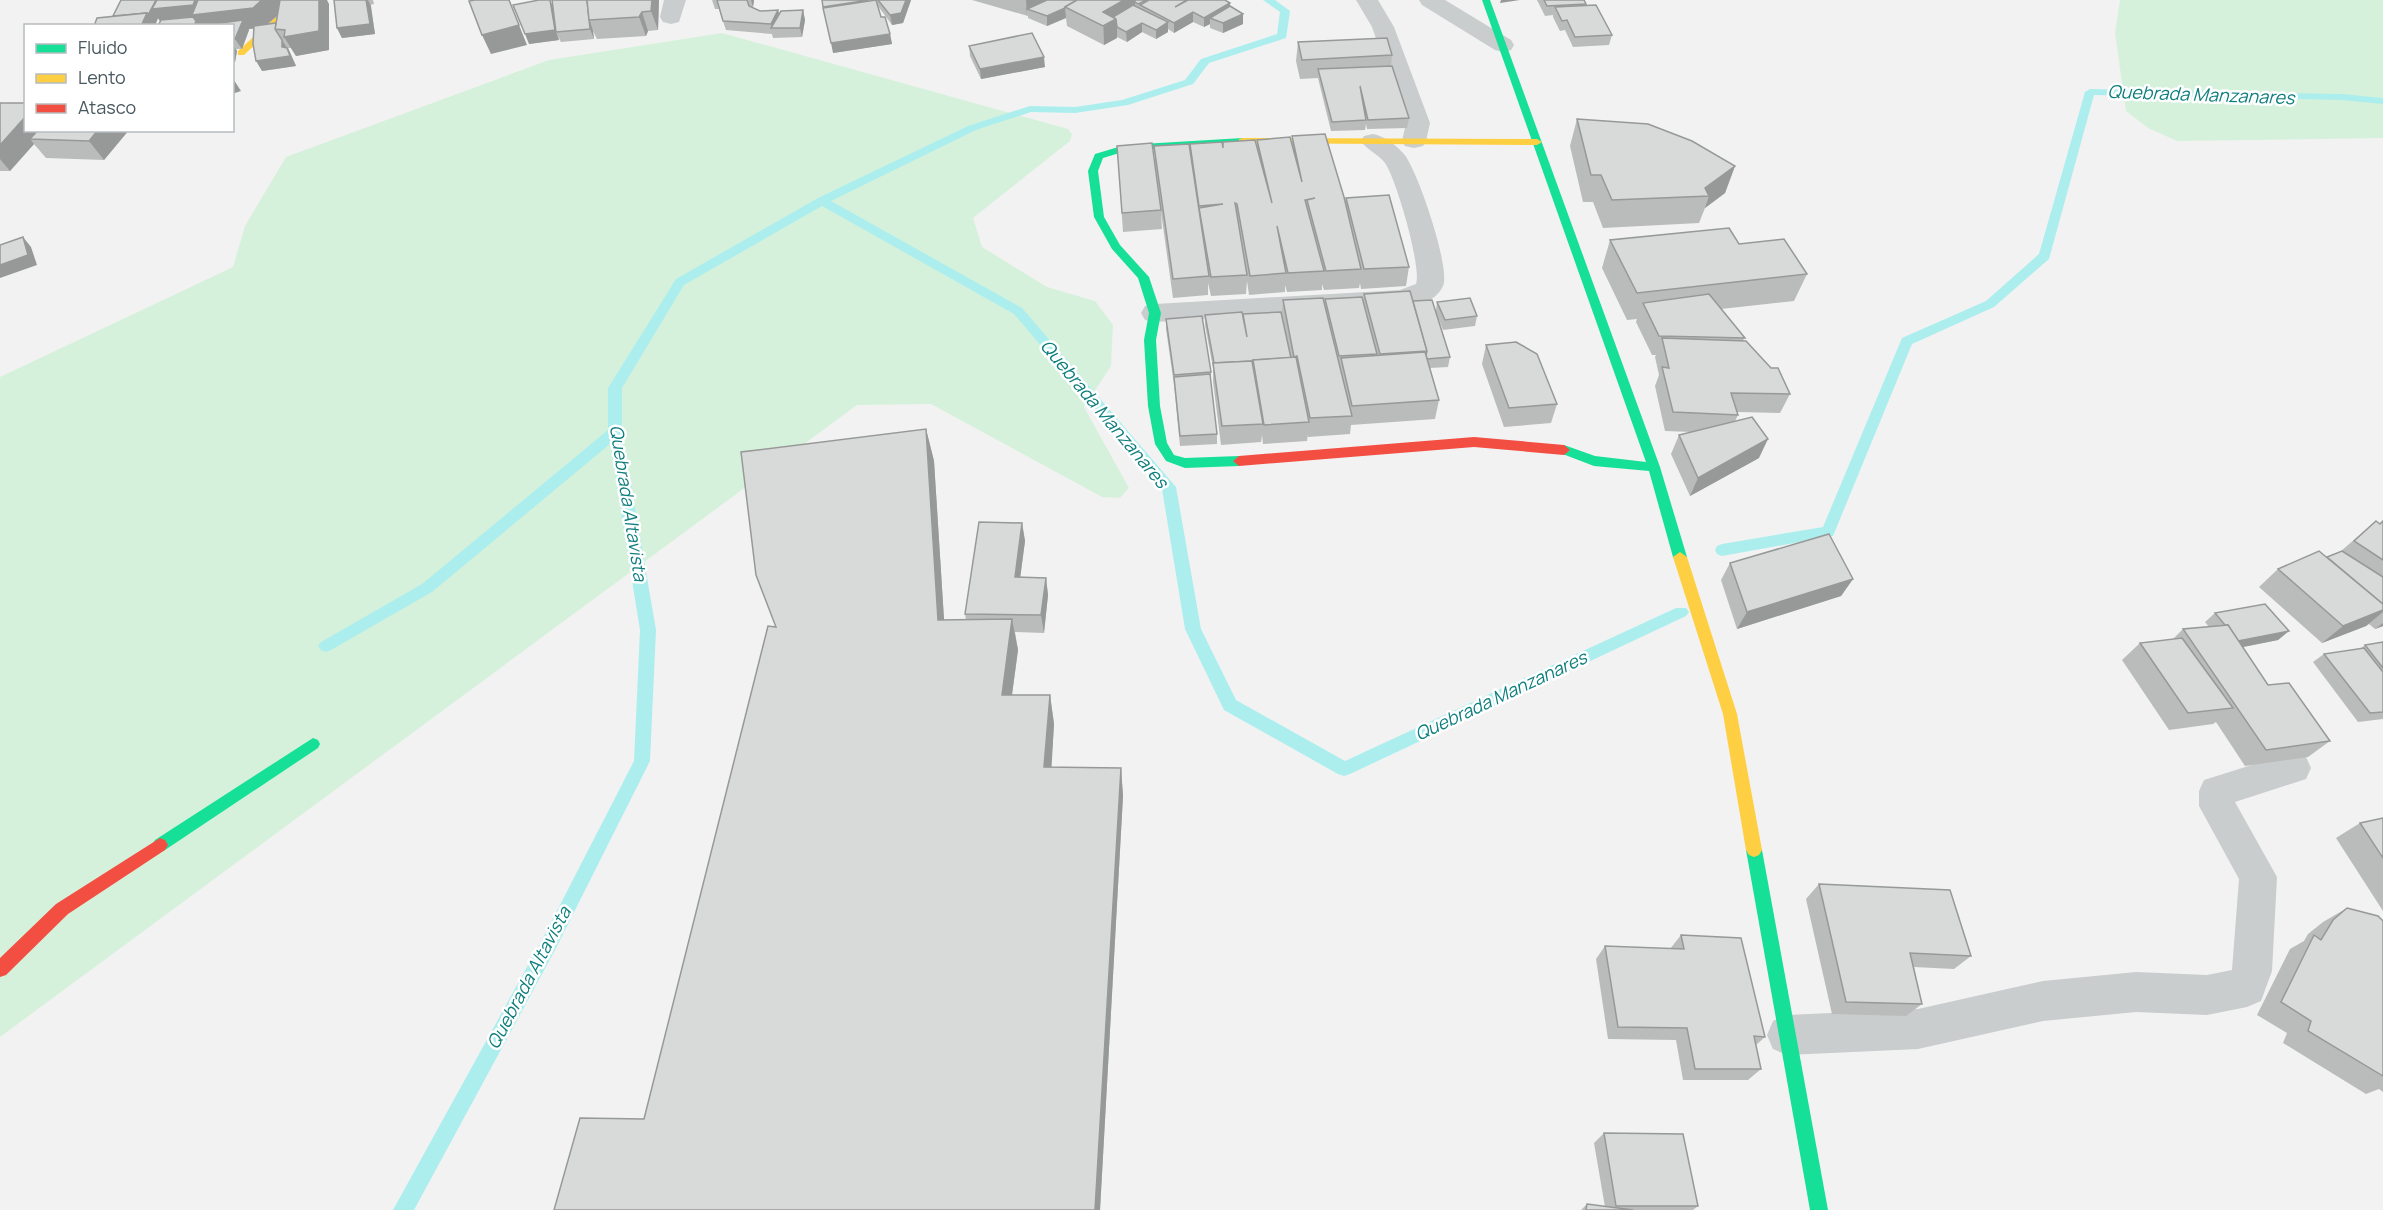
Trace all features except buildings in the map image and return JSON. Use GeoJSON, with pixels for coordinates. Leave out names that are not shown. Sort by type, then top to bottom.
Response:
{"type":"FeatureCollection","features":[{"type":"Feature","properties":{"kind":"street"},"geometry":{"type":"LineString","coordinates":[[241,53],[299,0]]}},
{"type":"Feature","properties":{"kind":"street"},"geometry":{"type":"LineString","coordinates":[[1367,0],[1383,27],[1418,123],[1414,141]]}},
{"type":"Feature","properties":{"kind":"street"},"geometry":{"type":"LineString","coordinates":[[1430,0],[1503,45]]}},
{"type":"Feature","properties":{"kind":"street"},"geometry":{"type":"LineString","coordinates":[[1486,0],[1654,467],[1699,621],[1730,714],[1819,1210]]}},
{"type":"Feature","properties":{"kind":"street"},"geometry":{"type":"LineString","coordinates":[[1537,142],[1240,141],[1125,148],[1099,156],[1093,171],[1099,217],[1116,247],[1143,277],[1155,313],[1150,340],[1154,406],[1161,444],[1170,458],[1185,463],[1269,459],[1474,442],[1537,446],[1569,452],[1594,460],[1654,467]]}},
{"type":"Feature","properties":{"kind":"street"},"geometry":{"type":"LineString","coordinates":[[1155,313],[1417,297],[1425,291],[1431,285],[1430,258],[1413,203],[1396,160],[1374,141]]}},
{"type":"Feature","properties":{"kind":"street"},"geometry":{"type":"LineString","coordinates":[[0,969],[62,909],[313,744]]}},
{"type":"Feature","properties":{"kind":"street"},"geometry":{"type":"LineString","coordinates":[[1787,1035],[1918,1029],[2043,1001],[2136,992],[2207,995],[2247,987],[2252,971],[2258,877],[2217,806],[2217,791],[2293,768]]}},
{"type":"Feature","properties":{"kind":"green space"},"geometry":{"type":"Polygon","coordinates":[[[2120,0],[2383,0],[2383,138],[2177,141],[2148,128],[2126,111],[2115,33],[2120,0]]]}},
{"type":"Feature","properties":{"kind":"green space"},"geometry":{"type":"Polygon","coordinates":[[[722,33],[1068,129],[1072,134],[1070,141],[973,218],[982,247],[1047,287],[1095,301],[1113,325],[1111,366],[1084,407],[1129,488],[1120,498],[1102,497],[931,404],[857,405],[0,1037],[0,377],[233,267],[245,226],[286,157],[549,60],[722,33]]]}},
{"type":"Feature","properties":{"kind":"waterway","name":"Quebrada Altavista"},"geometry":{"type":"LineString","coordinates":[[822,201],[972,128],[1030,109],[1075,110],[1124,103],[1189,82],[1205,61],[1282,36],[1285,11],[1268,0]]}},
{"type":"Feature","properties":{"kind":"waterway","name":"Quebrada Manzanares"},"geometry":{"type":"LineString","coordinates":[[1722,550],[1828,532],[1907,341],[1990,304],[2045,256],[2090,92],[2342,97],[2383,101]]}},
{"type":"Feature","properties":{"kind":"waterway","name":"Quebrada Altavista"},"geometry":{"type":"LineString","coordinates":[[615,432],[615,388],[680,282],[822,201]]}},
{"type":"Feature","properties":{"kind":"waterway","name":"Quebrada Manzanares"},"geometry":{"type":"LineString","coordinates":[[822,201],[1018,311],[1169,487],[1193,629],[1230,705],[1344,769],[1681,612]]}},
{"type":"Feature","properties":{"kind":"waterway"},"geometry":{"type":"LineString","coordinates":[[326,646],[427,588],[615,432]]}},
{"type":"Feature","properties":{"kind":"waterway","name":"Quebrada Altavista"},"geometry":{"type":"LineString","coordinates":[[403,1210],[549,944],[642,761],[648,630],[615,432]]}},
{"type":"Feature","properties":{"kind":"traffic: fast"},"geometry":{"type":"LineString","coordinates":[[1486,0],[1654,467],[1680,557]]}},
{"type":"Feature","properties":{"kind":"traffic: fast"},"geometry":{"type":"LineString","coordinates":[[1239,461],[1185,463],[1170,458],[1161,444],[1154,406],[1150,340],[1155,313],[1143,277],[1116,247],[1099,217],[1093,171],[1099,156],[1125,148],[1243,141]]}},
{"type":"Feature","properties":{"kind":"traffic: fast"},"geometry":{"type":"LineString","coordinates":[[1564,450],[1594,461],[1654,467]]}},
{"type":"Feature","properties":{"kind":"traffic: fast"},"geometry":{"type":"LineString","coordinates":[[160,845],[313,744]]}},
{"type":"Feature","properties":{"kind":"traffic: fast"},"geometry":{"type":"LineString","coordinates":[[1754,850],[1819,1210]]}},
{"type":"Feature","properties":{"kind":"traffic: slow"},"geometry":{"type":"LineString","coordinates":[[241,53],[299,0]]}},
{"type":"Feature","properties":{"kind":"traffic: slow"},"geometry":{"type":"LineString","coordinates":[[1243,141],[1537,142]]}},
{"type":"Feature","properties":{"kind":"traffic: slow"},"geometry":{"type":"LineString","coordinates":[[1680,557],[1730,714],[1754,850]]}},
{"type":"Feature","properties":{"kind":"traffic: jam"},"geometry":{"type":"LineString","coordinates":[[1239,461],[1474,442],[1564,450]]}},
{"type":"Feature","properties":{"kind":"traffic: jam"},"geometry":{"type":"LineString","coordinates":[[0,969],[62,909],[160,845]]}}]}
